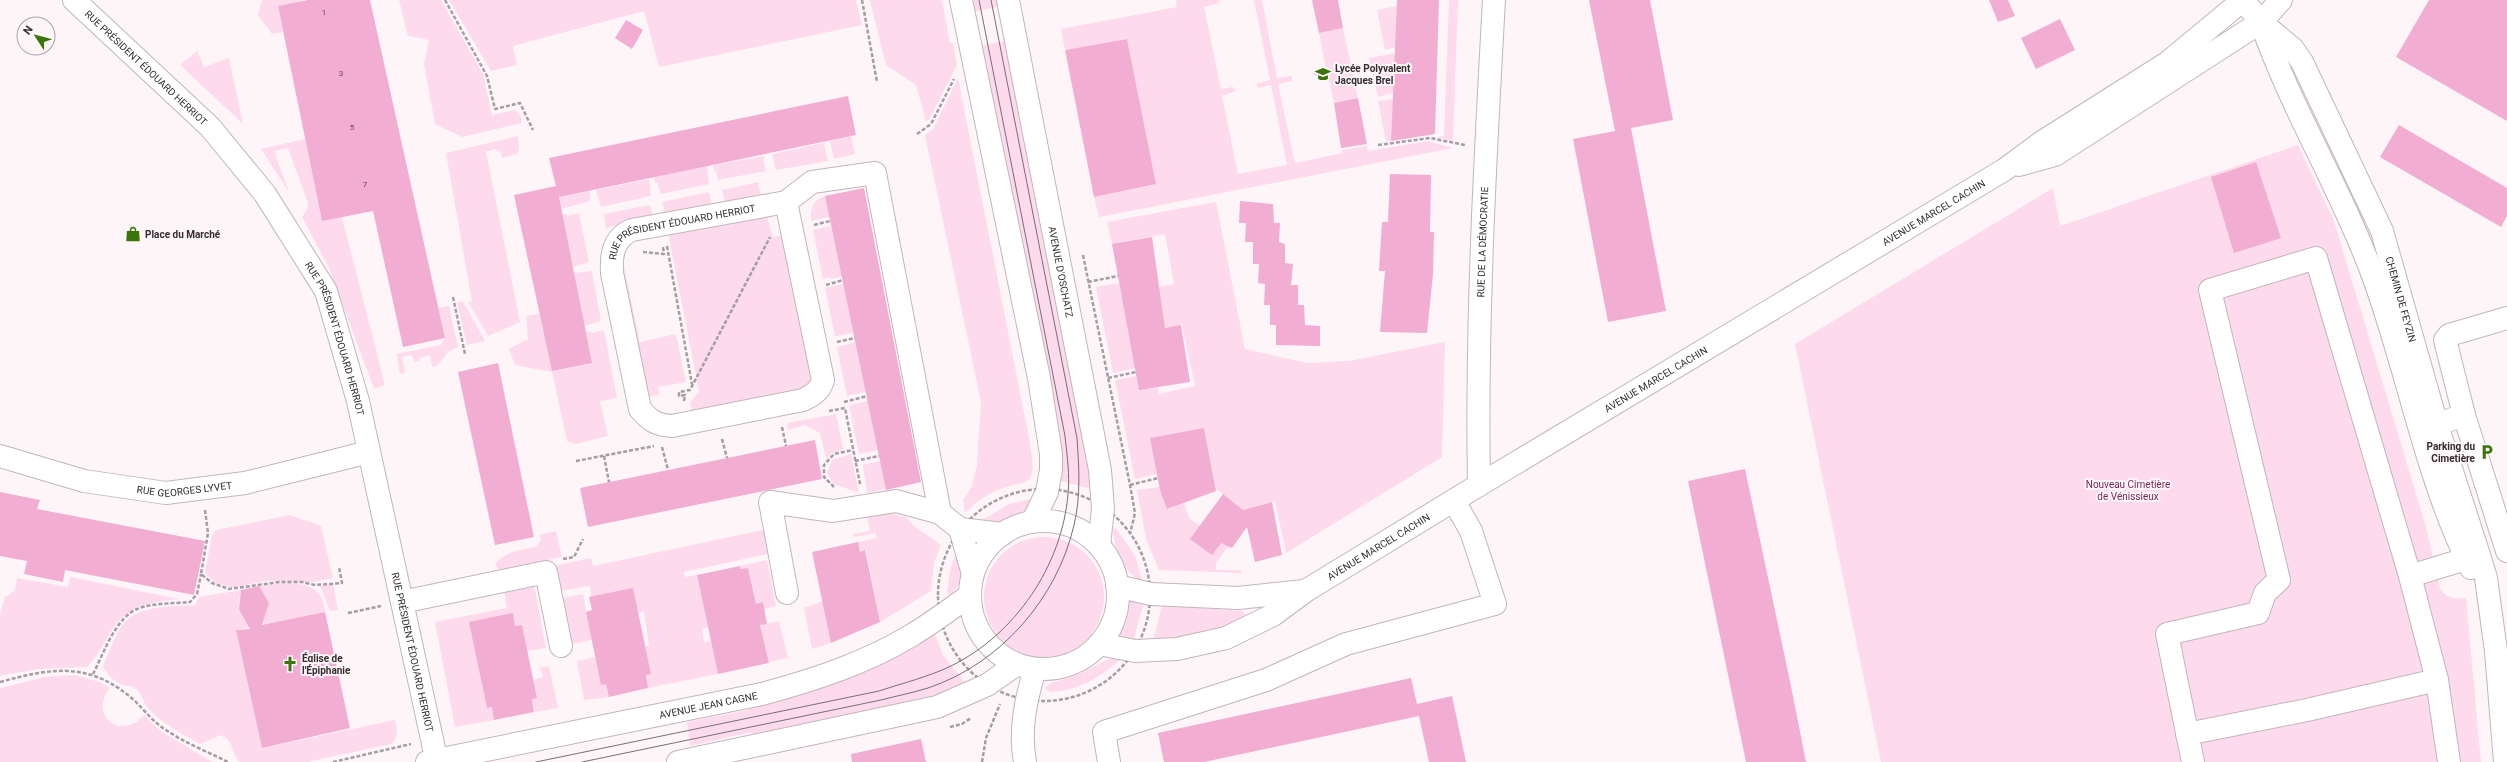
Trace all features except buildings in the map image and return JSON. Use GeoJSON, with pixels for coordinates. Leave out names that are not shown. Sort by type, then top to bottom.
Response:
{"type":"FeatureCollection","features":[{"type":"Feature","properties":{"kind":"street","name":"RUE PRÉSIDENT ÉDOUARD HERRIOT"},"geometry":{"type":"LineString","coordinates":[[74,0],[210,126],[265,194],[326,291],[358,401],[432,738],[434,761]]}},
{"type":"Feature","properties":{"kind":"street"},"geometry":{"type":"LineString","coordinates":[[961,0],[1039,378],[1051,454],[1051,470],[1046,492],[1033,521]]}},
{"type":"Feature","properties":{"kind":"street","name":"AVENUE D'OSCHATZ"},"geometry":{"type":"LineString","coordinates":[[1008,0],[1086,391],[1100,470],[1102,509],[1099,545]]}},
{"type":"Feature","properties":{"kind":"street","name":"RUE DE LA DÉMOCRATIE"},"geometry":{"type":"LineString","coordinates":[[1479,485],[1477,377],[1486,146],[1494,0]]}},
{"type":"Feature","properties":{"kind":"street","name":"AVENUE MARCEL CACHIN"},"geometry":{"type":"LineString","coordinates":[[1099,644],[1135,651],[1177,649],[1226,638],[1273,615],[1308,590],[1479,485],[2004,170],[2042,142],[2166,63],[2243,0]]}},
{"type":"Feature","properties":{"kind":"street","name":"CHEMIN DE FEYZIN"},"geometry":{"type":"LineString","coordinates":[[2243,0],[2261,22],[2293,49],[2302,62],[2382,231],[2429,427],[2488,602],[2501,650],[2505,762]]}},
{"type":"Feature","properties":{"kind":"street","name":"AVENUE MARCEL CACHIN"},"geometry":{"type":"LineString","coordinates":[[2004,170],[2054,155],[2261,22],[2281,0]]}},
{"type":"Feature","properties":{"kind":"street"},"geometry":{"type":"LineString","coordinates":[[786,202],[812,182],[875,173],[940,513]]}},
{"type":"Feature","properties":{"kind":"street","name":"RUE PRÉSIDENT ÉDOUARD HERRIOT"},"geometry":{"type":"LineString","coordinates":[[786,202],[822,380],[820,388],[813,396],[803,400],[666,435],[659,425],[648,419],[640,409],[612,273],[611,261],[615,246],[625,233],[632,230],[786,202]]}},
{"type":"Feature","properties":{"kind":"street"},"geometry":{"type":"LineString","coordinates":[[2193,762],[2167,634],[2258,613],[2265,593],[2279,580],[2210,290],[2316,258],[2410,576],[2437,680],[2449,762]]}},
{"type":"Feature","properties":{"kind":"street"},"geometry":{"type":"LineString","coordinates":[[2507,318],[2450,335],[2445,340],[2464,415],[2507,550]]}},
{"type":"Feature","properties":{"kind":"street"},"geometry":{"type":"LineString","coordinates":[[2429,427],[2464,415]]}},
{"type":"Feature","properties":{"kind":"street","name":"RUE GEORGES LYVET"},"geometry":{"type":"LineString","coordinates":[[0,456],[84,481],[166,493],[245,483],[369,452]]}},
{"type":"Feature","properties":{"kind":"street"},"geometry":{"type":"LineString","coordinates":[[1109,762],[1104,732],[1266,680],[1346,644],[1495,604],[1471,531],[1454,501]]}},
{"type":"Feature","properties":{"kind":"street"},"geometry":{"type":"LineString","coordinates":[[788,593],[770,502],[833,510],[896,502],[940,513],[960,529],[1003,534]]}},
{"type":"Feature","properties":{"kind":"street"},"geometry":{"type":"LineString","coordinates":[[960,529],[971,585],[972,612],[984,639],[1001,655],[1026,667],[1053,669],[1070,664],[1086,656],[1099,644],[1114,617],[1117,586],[1111,564],[1099,545],[1087,535],[1063,524],[1033,521],[1003,534],[982,555],[971,585]]}},
{"type":"Feature","properties":{"kind":"street"},"geometry":{"type":"LineString","coordinates":[[2410,576],[2473,557]]}},
{"type":"Feature","properties":{"kind":"street"},"geometry":{"type":"LineString","coordinates":[[402,602],[546,572],[561,646]]}},
{"type":"Feature","properties":{"kind":"street","name":"AVENUE JEAN CAGNE"},"geometry":{"type":"LineString","coordinates":[[434,761],[762,694],[807,682],[850,666],[905,639],[943,614],[971,585]]}},
{"type":"Feature","properties":{"kind":"street","name":"AVENUE MARCEL CACHIN"},"geometry":{"type":"LineString","coordinates":[[1117,586],[1151,594],[1238,598],[1308,590]]}},
{"type":"Feature","properties":{"kind":"street"},"geometry":{"type":"LineString","coordinates":[[678,762],[937,707],[1026,667]]}},
{"type":"Feature","properties":{"kind":"street"},"geometry":{"type":"LineString","coordinates":[[1025,762],[1023,724],[1026,700],[1026,667]]}},
{"type":"Feature","properties":{"kind":"street"},"geometry":{"type":"LineString","coordinates":[[2187,734],[2307,710],[2437,680]]}},
{"type":"Feature","properties":{"kind":"path"},"geometry":{"type":"LineString","coordinates":[[446,0],[487,76],[495,109],[520,103],[533,130]]}},
{"type":"Feature","properties":{"kind":"path"},"geometry":{"type":"LineString","coordinates":[[862,0],[877,82]]}},
{"type":"Feature","properties":{"kind":"path"},"geometry":{"type":"LineString","coordinates":[[917,134],[931,124],[954,78]]}},
{"type":"Feature","properties":{"kind":"path"},"geometry":{"type":"LineString","coordinates":[[1378,145],[1430,138],[1453,144],[1486,146]]}},
{"type":"Feature","properties":{"kind":"path"},"geometry":{"type":"LineString","coordinates":[[819,224],[830,221]]}},
{"type":"Feature","properties":{"kind":"path"},"geometry":{"type":"LineString","coordinates":[[668,470],[666,435],[686,397],[685,395],[679,396],[679,392],[690,390],[693,385],[771,234]]}},
{"type":"Feature","properties":{"kind":"path"},"geometry":{"type":"LineString","coordinates":[[615,246],[660,255],[664,254],[663,244],[666,243],[693,385]]}},
{"type":"Feature","properties":{"kind":"path"},"geometry":{"type":"LineString","coordinates":[[1088,282],[1118,276]]}},
{"type":"Feature","properties":{"kind":"path"},"geometry":{"type":"LineString","coordinates":[[833,283],[843,280]]}},
{"type":"Feature","properties":{"kind":"path"},"geometry":{"type":"LineString","coordinates":[[453,297],[465,354]]}},
{"type":"Feature","properties":{"kind":"path"},"geometry":{"type":"LineString","coordinates":[[844,341],[855,338]]}},
{"type":"Feature","properties":{"kind":"path"},"geometry":{"type":"LineString","coordinates":[[1108,378],[1136,372]]}},
{"type":"Feature","properties":{"kind":"path"},"geometry":{"type":"LineString","coordinates":[[844,402],[867,396]]}},
{"type":"Feature","properties":{"kind":"path"},"geometry":{"type":"LineString","coordinates":[[845,408],[858,473]]}},
{"type":"Feature","properties":{"kind":"path"},"geometry":{"type":"LineString","coordinates":[[780,421],[786,446]]}},
{"type":"Feature","properties":{"kind":"path"},"geometry":{"type":"LineString","coordinates":[[720,433],[727,458]]}},
{"type":"Feature","properties":{"kind":"path"},"geometry":{"type":"LineString","coordinates":[[839,490],[833,487],[824,477],[824,465],[834,454],[853,450]]}},
{"type":"Feature","properties":{"kind":"path"},"geometry":{"type":"LineString","coordinates":[[604,456],[609,482]]}},
{"type":"Feature","properties":{"kind":"path"},"geometry":{"type":"LineString","coordinates":[[855,461],[879,456]]}},
{"type":"Feature","properties":{"kind":"path"},"geometry":{"type":"LineString","coordinates":[[1130,485],[1158,478]]}},
{"type":"Feature","properties":{"kind":"path"},"geometry":{"type":"LineString","coordinates":[[1035,487],[1046,492],[1072,496],[1102,509],[1130,534],[1147,568],[1151,594],[1148,620],[1135,651],[1115,674],[1093,689],[1069,697],[1026,700],[1006,695],[987,685],[963,663],[949,641],[938,592],[944,557],[960,529],[969,518],[998,499],[1035,487]]}},
{"type":"Feature","properties":{"kind":"path"},"geometry":{"type":"LineString","coordinates":[[94,674],[120,624],[130,613],[164,604],[190,602],[197,594],[208,533],[203,489]]}},
{"type":"Feature","properties":{"kind":"path"},"geometry":{"type":"LineString","coordinates":[[201,574],[212,583],[229,590],[280,582],[302,582],[315,585],[342,583],[339,567]]}},
{"type":"Feature","properties":{"kind":"path"},"geometry":{"type":"LineString","coordinates":[[932,596],[938,592]]}},
{"type":"Feature","properties":{"kind":"path"},"geometry":{"type":"LineString","coordinates":[[348,613],[402,602]]}},
{"type":"Feature","properties":{"kind":"path"},"geometry":{"type":"LineString","coordinates":[[0,682],[44,672],[78,671],[94,674],[128,695],[165,730],[228,762]]}},
{"type":"Feature","properties":{"kind":"path"},"geometry":{"type":"LineString","coordinates":[[982,762],[986,738],[1001,702]]}},
{"type":"Feature","properties":{"kind":"path"},"geometry":{"type":"LineString","coordinates":[[333,762],[387,751],[432,738]]}},
{"type":"Feature","properties":{"kind":"green space"},"geometry":{"type":"Polygon","coordinates":[[[262,0],[301,0],[301,2],[278,6],[283,32],[272,34],[258,15],[262,0]]]}},
{"type":"Feature","properties":{"kind":"green space"},"geometry":{"type":"Polygon","coordinates":[[[399,0],[441,0],[483,74],[492,115],[515,110],[520,114],[522,123],[462,137],[435,124],[424,64],[429,40],[408,36],[399,0]]]}},
{"type":"Feature","properties":{"kind":"green space"},"geometry":{"type":"Polygon","coordinates":[[[449,0],[856,0],[862,25],[659,67],[644,11],[513,46],[517,65],[491,71],[449,0]]]}},
{"type":"Feature","properties":{"kind":"green space"},"geometry":{"type":"Polygon","coordinates":[[[870,0],[942,0],[950,43],[953,43],[957,65],[929,120],[926,121],[916,85],[886,65],[870,0]]]}},
{"type":"Feature","properties":{"kind":"green space"},"geometry":{"type":"Polygon","coordinates":[[[971,0],[1000,0],[1001,6],[973,12],[971,0]]]}},
{"type":"Feature","properties":{"kind":"green space"},"geometry":{"type":"Polygon","coordinates":[[[1176,0],[1219,0],[1219,3],[1204,7],[1221,89],[1233,87],[1236,91],[1222,96],[1238,174],[1287,165],[1271,85],[1258,88],[1256,84],[1270,80],[1254,0],[1262,0],[1277,78],[1292,76],[1292,81],[1278,84],[1295,163],[1342,153],[1342,150],[1367,146],[1368,151],[1428,141],[1453,148],[1099,217],[1094,197],[1156,184],[1127,39],[1065,50],[1061,29],[1177,7],[1176,0]]]}},
{"type":"Feature","properties":{"kind":"green space"},"geometry":{"type":"Polygon","coordinates":[[[1449,0],[1458,0],[1453,141],[1436,137],[1444,136],[1449,0]]]}},
{"type":"Feature","properties":{"kind":"green space"},"geometry":{"type":"Polygon","coordinates":[[[1397,6],[1395,47],[1385,50],[1377,10],[1397,6]]]}},
{"type":"Feature","properties":{"kind":"green space"},"geometry":{"type":"Polygon","coordinates":[[[1343,28],[1358,98],[1334,103],[1328,74],[1314,76],[1312,72],[1326,68],[1319,33],[1343,28]]]}},
{"type":"Feature","properties":{"kind":"green space"},"geometry":{"type":"Polygon","coordinates":[[[1008,40],[1094,490],[1058,480],[980,46],[1008,40]]]}},
{"type":"Feature","properties":{"kind":"green space"},"geometry":{"type":"Polygon","coordinates":[[[197,51],[204,67],[229,58],[243,124],[180,65],[197,51]]]}},
{"type":"Feature","properties":{"kind":"green space"},"geometry":{"type":"Polygon","coordinates":[[[1395,53],[1393,93],[1378,97],[1369,58],[1395,53]]]}},
{"type":"Feature","properties":{"kind":"green space"},"geometry":{"type":"Polygon","coordinates":[[[958,78],[1033,464],[1032,474],[1027,481],[993,492],[975,503],[965,513],[963,501],[972,486],[977,466],[981,402],[925,135],[933,129],[958,78]]]}},
{"type":"Feature","properties":{"kind":"green space"},"geometry":{"type":"Polygon","coordinates":[[[1393,99],[1391,141],[1386,141],[1378,101],[1393,99]]]}},
{"type":"Feature","properties":{"kind":"green space"},"geometry":{"type":"Polygon","coordinates":[[[518,136],[519,148],[517,154],[502,158],[500,151],[497,152],[496,149],[486,152],[520,322],[488,336],[468,302],[472,301],[446,153],[518,136]]]}},
{"type":"Feature","properties":{"kind":"green space"},"geometry":{"type":"Polygon","coordinates":[[[851,136],[855,154],[834,159],[830,141],[851,136]]]}},
{"type":"Feature","properties":{"kind":"green space"},"geometry":{"type":"Polygon","coordinates":[[[305,139],[322,221],[342,217],[385,385],[374,389],[329,268],[302,217],[307,210],[308,203],[288,148],[274,151],[289,192],[261,149],[305,139]]]}},
{"type":"Feature","properties":{"kind":"green space"},"geometry":{"type":"Polygon","coordinates":[[[824,143],[828,161],[776,170],[772,154],[824,143]]]}},
{"type":"Feature","properties":{"kind":"green space","name":"Nouveau Cimetière de Vénissieux"},"geometry":{"type":"Polygon","coordinates":[[[2298,145],[2334,221],[2426,527],[2440,588],[2442,592],[2451,598],[2466,598],[2481,762],[1881,762],[1795,344],[2053,188],[2060,226],[2298,145]]]}},
{"type":"Feature","properties":{"kind":"green space"},"geometry":{"type":"Polygon","coordinates":[[[765,156],[763,159],[766,171],[718,180],[716,171],[714,171],[713,165],[765,156]]]}},
{"type":"Feature","properties":{"kind":"green space"},"geometry":{"type":"Polygon","coordinates":[[[707,166],[709,184],[661,194],[657,182],[655,182],[654,177],[707,166]]]}},
{"type":"Feature","properties":{"kind":"green space"},"geometry":{"type":"Polygon","coordinates":[[[649,179],[651,196],[601,207],[596,190],[649,179]]]}},
{"type":"Feature","properties":{"kind":"green space"},"geometry":{"type":"Polygon","coordinates":[[[758,182],[761,196],[725,204],[722,190],[758,182]]]}},
{"type":"Feature","properties":{"kind":"green space"},"geometry":{"type":"Polygon","coordinates":[[[590,191],[590,201],[561,209],[559,197],[590,191]]]}},
{"type":"Feature","properties":{"kind":"green space"},"geometry":{"type":"Polygon","coordinates":[[[709,192],[712,206],[666,216],[662,202],[709,192]]]}},
{"type":"Feature","properties":{"kind":"green space"},"geometry":{"type":"Polygon","coordinates":[[[825,196],[830,217],[811,221],[813,205],[825,196]]]}},
{"type":"Feature","properties":{"kind":"green space"},"geometry":{"type":"Polygon","coordinates":[[[1216,202],[1245,349],[1307,363],[1349,361],[1445,342],[1442,457],[1286,553],[1275,501],[1243,510],[1216,489],[1204,428],[1157,474],[1135,479],[1115,380],[1136,376],[1139,389],[1158,388],[1159,394],[1195,386],[1182,325],[1165,328],[1158,287],[1174,284],[1165,234],[1112,244],[1107,222],[1216,202]]]}},
{"type":"Feature","properties":{"kind":"green space"},"geometry":{"type":"Polygon","coordinates":[[[650,205],[653,217],[606,228],[604,214],[650,205]]]}},
{"type":"Feature","properties":{"kind":"green space"},"geometry":{"type":"Polygon","coordinates":[[[765,209],[773,237],[787,234],[815,371],[810,388],[693,417],[690,403],[699,391],[667,228],[765,209]]]}},
{"type":"Feature","properties":{"kind":"green space"},"geometry":{"type":"Polygon","coordinates":[[[579,213],[589,262],[573,267],[562,214],[567,214],[567,216],[579,213]]]}},
{"type":"Feature","properties":{"kind":"green space"},"geometry":{"type":"Polygon","coordinates":[[[831,226],[842,277],[830,279],[829,277],[823,279],[813,230],[831,226]]]}},
{"type":"Feature","properties":{"kind":"green space"},"geometry":{"type":"Polygon","coordinates":[[[624,267],[640,342],[676,334],[686,382],[658,387],[659,395],[645,397],[617,269],[624,267]]]}},
{"type":"Feature","properties":{"kind":"green space"},"geometry":{"type":"Polygon","coordinates":[[[592,271],[601,321],[584,326],[574,273],[592,271]]]}},
{"type":"Feature","properties":{"kind":"green space"},"geometry":{"type":"Polygon","coordinates":[[[1119,283],[1136,368],[1113,373],[1096,287],[1119,283]]]}},
{"type":"Feature","properties":{"kind":"green space"},"geometry":{"type":"Polygon","coordinates":[[[844,284],[854,333],[835,336],[825,288],[844,284]]]}},
{"type":"Feature","properties":{"kind":"green space"},"geometry":{"type":"Polygon","coordinates":[[[463,301],[485,341],[467,345],[457,303],[463,301]]]}},
{"type":"Feature","properties":{"kind":"green space"},"geometry":{"type":"Polygon","coordinates":[[[449,306],[458,347],[448,352],[437,366],[432,367],[430,355],[419,358],[420,361],[414,362],[412,355],[402,357],[405,373],[400,374],[397,354],[441,345],[445,337],[438,308],[449,306]]]}},
{"type":"Feature","properties":{"kind":"green space"},"geometry":{"type":"Polygon","coordinates":[[[539,314],[553,371],[592,363],[586,332],[591,331],[591,333],[604,330],[617,398],[600,401],[608,436],[576,444],[567,441],[552,372],[515,365],[509,349],[528,339],[526,316],[539,314]]]}},
{"type":"Feature","properties":{"kind":"green space"},"geometry":{"type":"Polygon","coordinates":[[[856,342],[866,392],[847,396],[837,347],[856,342]]]}},
{"type":"Feature","properties":{"kind":"green space"},"geometry":{"type":"Polygon","coordinates":[[[868,401],[878,450],[859,454],[849,405],[868,401]]]}},
{"type":"Feature","properties":{"kind":"green space"},"geometry":{"type":"Polygon","coordinates":[[[836,414],[843,449],[831,454],[826,459],[820,433],[805,425],[788,430],[787,423],[836,414]]]}},
{"type":"Feature","properties":{"kind":"green space"},"geometry":{"type":"Polygon","coordinates":[[[851,454],[859,493],[834,484],[827,473],[832,460],[851,454]]]}},
{"type":"Feature","properties":{"kind":"green space"},"geometry":{"type":"Polygon","coordinates":[[[880,461],[886,489],[867,493],[863,465],[880,461]]]}},
{"type":"Feature","properties":{"kind":"green space"},"geometry":{"type":"Polygon","coordinates":[[[1160,487],[1167,509],[1184,503],[1189,518],[1230,547],[1226,549],[1216,563],[1216,570],[1241,570],[1241,573],[1159,570],[1146,539],[1137,490],[1160,487]]]}},
{"type":"Feature","properties":{"kind":"green space"},"geometry":{"type":"Polygon","coordinates":[[[1037,498],[1023,513],[999,524],[981,521],[1009,504],[1037,498]]]}},
{"type":"Feature","properties":{"kind":"green space"},"geometry":{"type":"Polygon","coordinates":[[[890,513],[906,517],[914,526],[941,545],[934,563],[931,591],[880,622],[866,550],[860,552],[858,542],[877,538],[875,533],[854,537],[853,534],[870,531],[867,515],[890,513]]]}},
{"type":"Feature","properties":{"kind":"green space"},"geometry":{"type":"Polygon","coordinates":[[[290,515],[321,526],[333,578],[313,582],[266,581],[232,588],[214,582],[205,573],[212,535],[216,530],[290,515]]]}},
{"type":"Feature","properties":{"kind":"green space"},"geometry":{"type":"Polygon","coordinates":[[[1116,528],[1135,556],[1143,583],[1130,573],[1121,560],[1115,545],[1113,529],[1116,528]]]}},
{"type":"Feature","properties":{"kind":"green space"},"geometry":{"type":"Polygon","coordinates":[[[767,529],[772,553],[684,572],[685,577],[697,575],[708,627],[702,629],[704,642],[711,641],[718,674],[648,688],[646,675],[651,674],[645,646],[649,646],[644,612],[638,613],[591,597],[590,586],[560,591],[550,567],[591,558],[593,566],[767,529]]]}},
{"type":"Feature","properties":{"kind":"green space"},"geometry":{"type":"Polygon","coordinates":[[[556,531],[562,557],[499,570],[495,564],[504,556],[519,550],[536,547],[541,540],[539,535],[556,531]]]}},
{"type":"Feature","properties":{"kind":"green space"},"geometry":{"type":"Polygon","coordinates":[[[1044,537],[1056,538],[1067,542],[1077,547],[1086,555],[1094,564],[1099,574],[1103,585],[1103,609],[1099,620],[1094,630],[1086,639],[1077,647],[1067,652],[1056,656],[1044,657],[1032,656],[1021,652],[1011,647],[1002,639],[994,630],[989,620],[985,609],[984,597],[985,585],[989,574],[994,564],[1002,555],[1011,547],[1021,542],[1032,538],[1044,537]]]}},
{"type":"Feature","properties":{"kind":"green space"},"geometry":{"type":"Polygon","coordinates":[[[957,549],[961,574],[955,590],[950,595],[947,593],[950,571],[957,549]]]}},
{"type":"Feature","properties":{"kind":"green space"},"geometry":{"type":"Polygon","coordinates":[[[767,560],[776,606],[764,609],[763,602],[756,604],[748,568],[740,569],[739,566],[767,560]]]}},
{"type":"Feature","properties":{"kind":"green space"},"geometry":{"type":"Polygon","coordinates":[[[70,577],[179,599],[147,604],[129,612],[115,626],[96,656],[87,667],[39,669],[0,676],[0,616],[5,596],[8,596],[15,590],[17,578],[68,587],[70,577]]]}},
{"type":"Feature","properties":{"kind":"green space"},"geometry":{"type":"Polygon","coordinates":[[[284,583],[299,584],[312,588],[321,597],[325,612],[264,625],[259,586],[284,583]]]}},
{"type":"Feature","properties":{"kind":"green space"},"geometry":{"type":"Polygon","coordinates":[[[333,584],[338,610],[330,611],[320,586],[333,584]]]}},
{"type":"Feature","properties":{"kind":"green space"},"geometry":{"type":"Polygon","coordinates":[[[534,584],[546,648],[527,651],[522,625],[515,626],[512,613],[486,680],[481,681],[487,708],[492,707],[494,720],[455,727],[435,622],[507,608],[504,591],[534,584]]]}},
{"type":"Feature","properties":{"kind":"green space"},"geometry":{"type":"Polygon","coordinates":[[[241,590],[239,607],[242,612],[251,618],[252,627],[236,630],[262,748],[395,720],[397,734],[394,742],[391,744],[307,762],[239,762],[230,743],[225,737],[221,735],[200,744],[165,723],[147,707],[140,693],[136,689],[116,682],[104,669],[103,666],[119,630],[133,615],[153,608],[195,605],[199,597],[241,590]]]}},
{"type":"Feature","properties":{"kind":"green space"},"geometry":{"type":"Polygon","coordinates":[[[583,594],[592,640],[567,645],[558,599],[583,594]]]}},
{"type":"Feature","properties":{"kind":"green space"},"geometry":{"type":"Polygon","coordinates":[[[1129,597],[1144,601],[1134,639],[1121,640],[1119,637],[1127,618],[1129,597]]]}},
{"type":"Feature","properties":{"kind":"green space"},"geometry":{"type":"Polygon","coordinates":[[[823,601],[831,643],[812,649],[804,608],[823,601]]]}},
{"type":"Feature","properties":{"kind":"green space"},"geometry":{"type":"Polygon","coordinates":[[[1162,605],[1242,611],[1246,616],[1243,622],[1184,640],[1151,642],[1156,630],[1162,605]]]}},
{"type":"Feature","properties":{"kind":"green space"},"geometry":{"type":"Polygon","coordinates":[[[779,621],[788,658],[769,662],[760,625],[779,621]]]}},
{"type":"Feature","properties":{"kind":"green space"},"geometry":{"type":"Polygon","coordinates":[[[934,632],[943,655],[968,686],[952,696],[753,739],[751,732],[690,746],[687,722],[748,710],[747,704],[934,632]]]}},
{"type":"Feature","properties":{"kind":"green space"},"geometry":{"type":"Polygon","coordinates":[[[1121,656],[1119,661],[1103,673],[1079,686],[1050,692],[1045,688],[1054,682],[1077,675],[1108,660],[1121,656]]]}},
{"type":"Feature","properties":{"kind":"green space"},"geometry":{"type":"Polygon","coordinates":[[[595,657],[601,685],[606,684],[609,697],[584,700],[577,661],[595,657]]]}},
{"type":"Feature","properties":{"kind":"green space"},"geometry":{"type":"Polygon","coordinates":[[[549,666],[558,708],[535,712],[532,699],[537,698],[533,680],[543,677],[540,668],[549,666]]]}},
{"type":"Feature","properties":{"kind":"green space"},"geometry":{"type":"Polygon","coordinates":[[[74,675],[100,682],[110,688],[104,698],[103,707],[105,715],[110,721],[117,725],[125,726],[135,723],[144,715],[159,730],[212,762],[0,762],[0,688],[45,677],[74,675]]]}},
{"type":"Feature","properties":{"kind":"tram line"},"geometry":{"type":"LineString","coordinates":[[536,762],[879,691],[915,680],[951,666],[974,652],[996,636],[1032,595],[1056,546],[1064,520],[1069,487],[1065,436],[979,0]]}},
{"type":"Feature","properties":{"kind":"tram line"},"geometry":{"type":"LineString","coordinates":[[582,762],[881,700],[928,688],[954,677],[979,663],[1001,645],[1022,625],[1039,603],[1054,578],[1066,552],[1074,525],[1078,503],[1079,482],[1077,438],[991,0]]}},
{"type":"Feature","properties":{"kind":"place","name":"Lycée Polyvalent Jacques Brel"},"geometry":{"type":"Point","coordinates":[1323,74]}},
{"type":"Feature","properties":{"kind":"place","name":"Place du Marché"},"geometry":{"type":"Point","coordinates":[133,234]}},
{"type":"Feature","properties":{"kind":"place","name":"Parking du Cimetière"},"geometry":{"type":"Point","coordinates":[2487,452]}},
{"type":"Feature","properties":{"kind":"place","name":"Église de l'Épiphanie"},"geometry":{"type":"Point","coordinates":[290,664]}}]}
